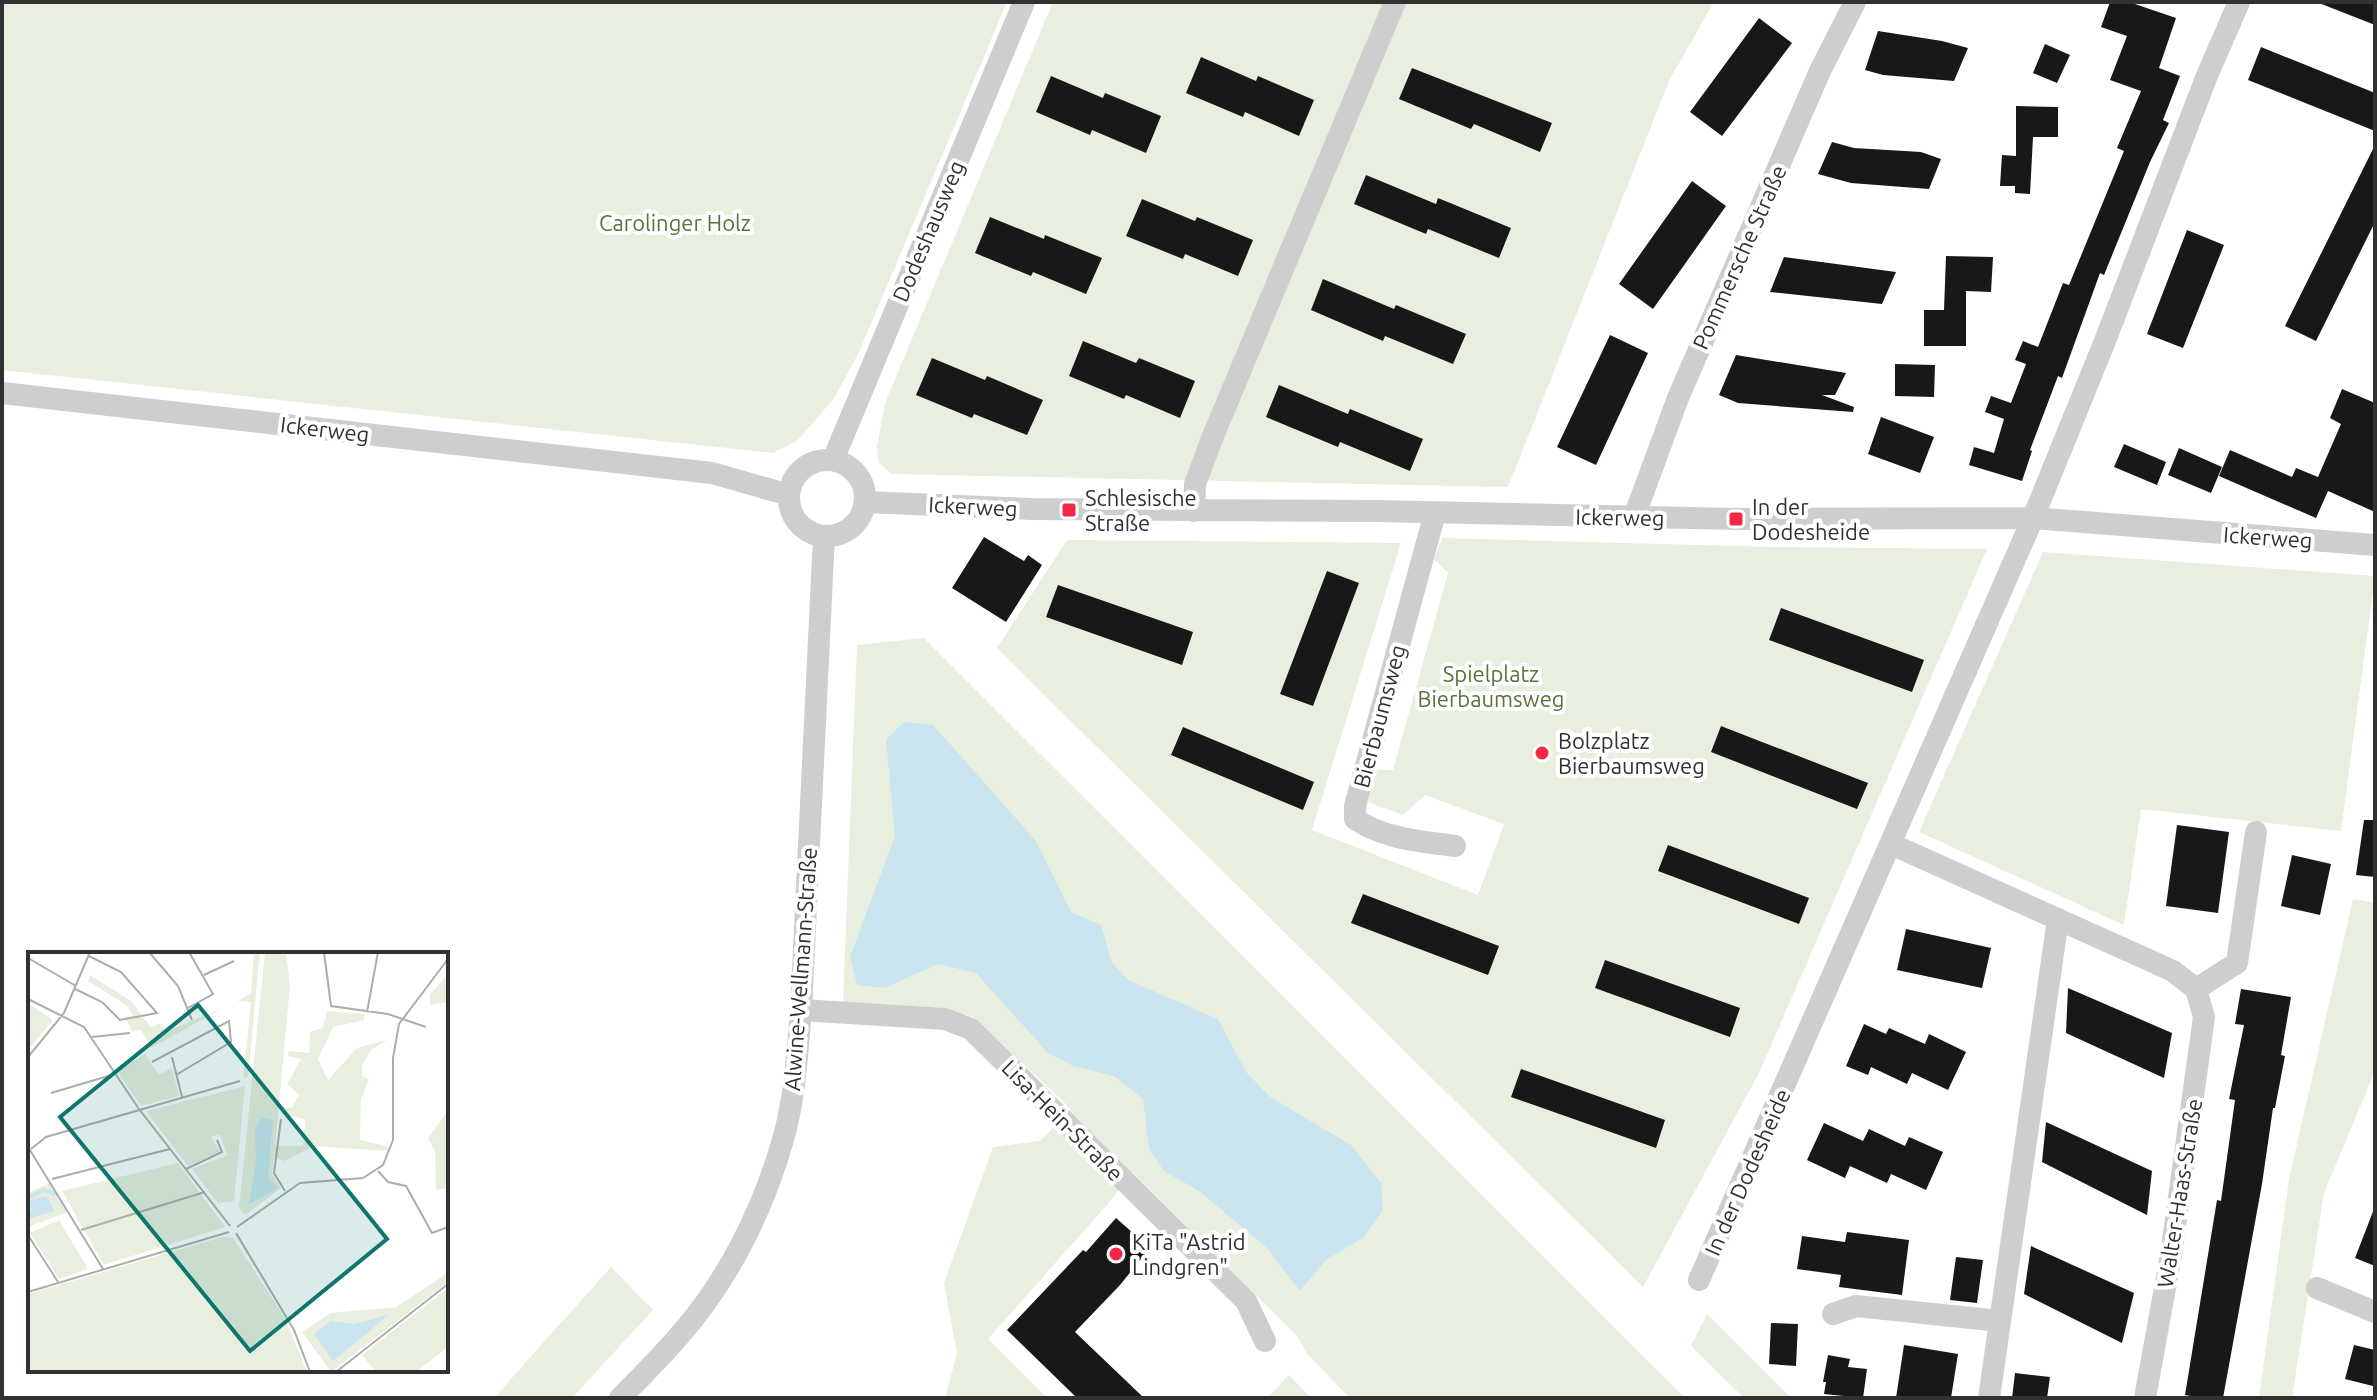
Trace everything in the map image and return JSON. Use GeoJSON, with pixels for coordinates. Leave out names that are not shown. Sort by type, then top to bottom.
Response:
{"type":"FeatureCollection","features":[{"type":"Feature","properties":{"kind":"street","name":"Dodeshausweg"},"geometry":{"type":"LineString","coordinates":[[833,460],[1024,2]]}},
{"type":"Feature","properties":{"kind":"street"},"geometry":{"type":"LineString","coordinates":[[1194,511],[1195,484],[1213,436],[1395,2]]}},
{"type":"Feature","properties":{"kind":"street","name":"Pommersche Straße"},"geometry":{"type":"LineString","coordinates":[[1634,517],[1678,398],[1820,71],[1855,2]]}},
{"type":"Feature","properties":{"kind":"street","name":"In der Dodesheide"},"geometry":{"type":"LineString","coordinates":[[1699,1280],[2033,518],[2100,355],[2206,78],[2239,2]]}},
{"type":"Feature","properties":{"kind":"street","name":"Ickerweg"},"geometry":{"type":"LineString","coordinates":[[2,393],[712,473],[789,495]]}},
{"type":"Feature","properties":{"kind":"street"},"geometry":{"type":"LineString","coordinates":[[821,460],[833,460],[855,472],[862,482],[865,502],[851,528],[840,534],[824,536],[804,528],[795,519],[789,495],[792,483],[809,465],[821,460]]}},
{"type":"Feature","properties":{"kind":"street","name":"Ickerweg"},"geometry":{"type":"LineString","coordinates":[[865,502],[1044,510],[1736,519],[2033,518],[2372,539]]}},
{"type":"Feature","properties":{"kind":"street","name":"Bierbaumsweg"},"geometry":{"type":"LineString","coordinates":[[1435,513],[1355,806],[1355,819],[1391,836],[1455,846]]}},
{"type":"Feature","properties":{"kind":"street","name":"Alwine-Wellmann-Straße"},"geometry":{"type":"LineString","coordinates":[[620,1398],[681,1334],[721,1277],[759,1210],[783,1141],[796,1073],[801,1010],[824,536]]}},
{"type":"Feature","properties":{"kind":"street"},"geometry":{"type":"LineString","coordinates":[[1891,844],[2173,971],[2196,989],[2237,963],[2256,832]]}},
{"type":"Feature","properties":{"kind":"street"},"geometry":{"type":"LineString","coordinates":[[1989,1398],[2058,919]]}},
{"type":"Feature","properties":{"kind":"street","name":"Walter-Haas-Straße"},"geometry":{"type":"LineString","coordinates":[[2145,1398],[2171,1255],[2201,1047],[2204,1017],[2196,989]]}},
{"type":"Feature","properties":{"kind":"street","name":"Lisa-Hein-Straße"},"geometry":{"type":"LineString","coordinates":[[801,1010],[945,1019],[971,1029],[1246,1301],[1265,1341]]}},
{"type":"Feature","properties":{"kind":"street"},"geometry":{"type":"LineString","coordinates":[[2317,1288],[2375,1312]]}},
{"type":"Feature","properties":{"kind":"street"},"geometry":{"type":"LineString","coordinates":[[1833,1314],[1856,1306],[2000,1321]]}},
{"type":"Feature","properties":{"kind":"green space","name":"Carolinger Holz"},"geometry":{"type":"Polygon","coordinates":[[[2,2],[1007,2],[859,352],[835,397],[797,441],[773,453],[2,370],[2,2]]]}},
{"type":"Feature","properties":{"kind":"green space"},"geometry":{"type":"Polygon","coordinates":[[[1053,2],[1714,2],[1669,81],[1508,487],[892,474],[879,463],[877,447],[885,403],[1053,2]]]}},
{"type":"Feature","properties":{"kind":"green space","name":"Spielplatz Bierbaumsweg"},"geometry":{"type":"Polygon","coordinates":[[[1442,538],[1987,549],[1759,1073],[1643,1287],[997,648],[1067,540],[1401,543],[1312,830],[1478,895],[1504,824],[1425,795],[1403,815],[1368,802],[1376,770],[1393,770],[1448,573],[1434,559],[1442,538]]]}},
{"type":"Feature","properties":{"kind":"green space"},"geometry":{"type":"Polygon","coordinates":[[[2043,552],[2375,576],[2341,831],[2141,809],[2124,925],[1919,832],[2043,552]]]}},
{"type":"Feature","properties":{"kind":"green space"},"geometry":{"type":"Polygon","coordinates":[[[924,638],[1685,1398],[1350,1398],[1308,1355],[1297,1336],[1132,1172],[1112,1199],[988,1339],[1047,1398],[945,1398],[957,1353],[944,1283],[993,1147],[1040,1141],[1071,1109],[973,1017],[945,1008],[843,1002],[857,645],[924,638]]]}},
{"type":"Feature","properties":{"kind":"green space"},"geometry":{"type":"Polygon","coordinates":[[[2353,899],[2375,903],[2375,1071],[2324,1193],[2292,1398],[2259,1398],[2289,1179],[2353,899]]]}},
{"type":"Feature","properties":{"kind":"green space"},"geometry":{"type":"Polygon","coordinates":[[[611,1267],[653,1310],[572,1398],[494,1398],[611,1267]]]}},
{"type":"Feature","properties":{"kind":"green space"},"geometry":{"type":"Polygon","coordinates":[[[1707,1314],[1791,1398],[1744,1398],[1691,1346],[1707,1314]]]}},
{"type":"Feature","properties":{"kind":"green space"},"geometry":{"type":"Polygon","coordinates":[[[1289,1375],[1311,1398],[1242,1398],[1269,1396],[1289,1375]]]}},
{"type":"Feature","properties":{"kind":"water"},"geometry":{"type":"Polygon","coordinates":[[[904,722],[933,725],[1036,841],[1071,912],[1101,925],[1112,963],[1128,980],[1218,1019],[1246,1072],[1270,1097],[1351,1145],[1381,1183],[1383,1210],[1364,1237],[1326,1260],[1300,1291],[1267,1248],[1199,1191],[1164,1171],[1149,1149],[1143,1099],[1114,1076],[1073,1066],[1048,1053],[976,973],[938,964],[884,988],[857,985],[850,957],[895,836],[886,740],[904,722]]]}},
{"type":"Feature","properties":{"kind":"building"},"geometry":{"type":"Polygon","coordinates":[[[2110,2],[2129,2],[2176,18],[2159,68],[2180,76],[2163,120],[2169,123],[2104,275],[2100,273],[2062,378],[2058,376],[2030,450],[2022,481],[1969,465],[1974,447],[1994,453],[2004,419],[1985,412],[1991,396],[2011,403],[2026,364],[2015,360],[2023,341],[2038,347],[2063,283],[2069,285],[2124,151],[2117,148],[2141,91],[2110,80],[2127,36],[2101,27],[2110,2]]]}},
{"type":"Feature","properties":{"kind":"building"},"geometry":{"type":"Polygon","coordinates":[[[2375,2],[2375,25],[2319,3],[2375,2]]]}},
{"type":"Feature","properties":{"kind":"building"},"geometry":{"type":"Polygon","coordinates":[[[1759,18],[1792,43],[1722,136],[1690,112],[1759,18]]]}},
{"type":"Feature","properties":{"kind":"building"},"geometry":{"type":"Polygon","coordinates":[[[1878,31],[1968,48],[1954,81],[1883,75],[1865,70],[1878,31]]]}},
{"type":"Feature","properties":{"kind":"building"},"geometry":{"type":"Polygon","coordinates":[[[2045,44],[2070,55],[2057,83],[2033,73],[2045,44]]]}},
{"type":"Feature","properties":{"kind":"building"},"geometry":{"type":"Polygon","coordinates":[[[2261,47],[2375,93],[2375,131],[2248,80],[2261,47]]]}},
{"type":"Feature","properties":{"kind":"building"},"geometry":{"type":"Polygon","coordinates":[[[1201,57],[1256,81],[1258,76],[1314,100],[1299,136],[1245,112],[1243,117],[1186,93],[1201,57]]]}},
{"type":"Feature","properties":{"kind":"building"},"geometry":{"type":"Polygon","coordinates":[[[1412,68],[1552,123],[1540,152],[1474,124],[1471,129],[1399,99],[1412,68]]]}},
{"type":"Feature","properties":{"kind":"building"},"geometry":{"type":"Polygon","coordinates":[[[1051,76],[1103,98],[1105,93],[1161,116],[1146,153],[1092,130],[1090,135],[1036,112],[1051,76]]]}},
{"type":"Feature","properties":{"kind":"building"},"geometry":{"type":"Polygon","coordinates":[[[2016,106],[2058,107],[2058,137],[2033,137],[2030,194],[2015,193],[2015,186],[2000,186],[2002,155],[2016,156],[2016,106]]]}},
{"type":"Feature","properties":{"kind":"building"},"geometry":{"type":"Polygon","coordinates":[[[1832,142],[1854,148],[1921,152],[1941,159],[1929,189],[1851,183],[1818,174],[1832,142]]]}},
{"type":"Feature","properties":{"kind":"building"},"geometry":{"type":"Polygon","coordinates":[[[2375,145],[2375,222],[2316,341],[2285,326],[2375,145]]]}},
{"type":"Feature","properties":{"kind":"building"},"geometry":{"type":"Polygon","coordinates":[[[1366,175],[1436,204],[1438,198],[1511,228],[1499,258],[1428,229],[1426,234],[1354,204],[1366,175]]]}},
{"type":"Feature","properties":{"kind":"building"},"geometry":{"type":"Polygon","coordinates":[[[1692,181],[1726,206],[1653,309],[1619,284],[1692,181]]]}},
{"type":"Feature","properties":{"kind":"building"},"geometry":{"type":"Polygon","coordinates":[[[1142,199],[1253,240],[1238,276],[1185,254],[1183,259],[1126,236],[1142,199]]]}},
{"type":"Feature","properties":{"kind":"building"},"geometry":{"type":"Polygon","coordinates":[[[990,217],[1102,258],[1086,294],[975,253],[990,217]]]}},
{"type":"Feature","properties":{"kind":"building"},"geometry":{"type":"Polygon","coordinates":[[[2187,230],[2224,245],[2183,348],[2147,334],[2187,230]]]}},
{"type":"Feature","properties":{"kind":"building"},"geometry":{"type":"Polygon","coordinates":[[[1946,256],[1993,257],[1991,292],[1966,291],[1966,346],[1924,346],[1924,310],[1944,310],[1946,256]]]}},
{"type":"Feature","properties":{"kind":"building"},"geometry":{"type":"Polygon","coordinates":[[[1784,257],[1896,272],[1882,304],[1770,292],[1784,257]]]}},
{"type":"Feature","properties":{"kind":"building"},"geometry":{"type":"Polygon","coordinates":[[[1323,279],[1394,309],[1396,305],[1466,334],[1453,364],[1385,336],[1383,341],[1311,310],[1323,279]]]}},
{"type":"Feature","properties":{"kind":"building"},"geometry":{"type":"Polygon","coordinates":[[[1610,335],[1648,353],[1596,465],[1557,447],[1610,335]]]}},
{"type":"Feature","properties":{"kind":"building"},"geometry":{"type":"Polygon","coordinates":[[[1083,341],[1136,363],[1139,358],[1195,381],[1180,418],[1126,395],[1124,399],[1069,376],[1083,341]]]}},
{"type":"Feature","properties":{"kind":"building"},"geometry":{"type":"Polygon","coordinates":[[[1736,355],[1846,373],[1835,395],[1822,395],[1854,407],[1853,412],[1738,403],[1719,395],[1736,355]]]}},
{"type":"Feature","properties":{"kind":"building"},"geometry":{"type":"Polygon","coordinates":[[[932,358],[985,380],[987,376],[1043,400],[1027,435],[974,414],[972,418],[916,395],[932,358]]]}},
{"type":"Feature","properties":{"kind":"building"},"geometry":{"type":"Polygon","coordinates":[[[1895,364],[1935,365],[1934,397],[1895,396],[1895,364]]]}},
{"type":"Feature","properties":{"kind":"building"},"geometry":{"type":"Polygon","coordinates":[[[1279,385],[1348,414],[1350,409],[1423,439],[1410,471],[1340,442],[1338,447],[1266,417],[1279,385]]]}},
{"type":"Feature","properties":{"kind":"building"},"geometry":{"type":"Polygon","coordinates":[[[2342,389],[2375,403],[2375,512],[2328,491],[2316,518],[2219,476],[2230,450],[2292,477],[2296,468],[2318,477],[2341,424],[2330,418],[2342,389]]]}},
{"type":"Feature","properties":{"kind":"building"},"geometry":{"type":"Polygon","coordinates":[[[1881,417],[1934,437],[1920,473],[1868,454],[1881,417]]]}},
{"type":"Feature","properties":{"kind":"building"},"geometry":{"type":"Polygon","coordinates":[[[2124,444],[2166,462],[2157,485],[2114,467],[2124,444]]]}},
{"type":"Feature","properties":{"kind":"building"},"geometry":{"type":"Polygon","coordinates":[[[2179,448],[2222,467],[2211,493],[2168,475],[2179,448]]]}},
{"type":"Feature","properties":{"kind":"building"},"geometry":{"type":"Polygon","coordinates":[[[984,537],[1024,561],[1028,555],[1042,565],[1006,622],[952,588],[984,537]]]}},
{"type":"Feature","properties":{"kind":"building"},"geometry":{"type":"Polygon","coordinates":[[[1327,571],[1359,583],[1313,706],[1280,694],[1327,571]]]}},
{"type":"Feature","properties":{"kind":"building"},"geometry":{"type":"Polygon","coordinates":[[[1058,585],[1193,632],[1182,665],[1046,617],[1058,585]]]}},
{"type":"Feature","properties":{"kind":"building"},"geometry":{"type":"Polygon","coordinates":[[[1781,608],[1924,660],[1912,692],[1769,640],[1781,608]]]}},
{"type":"Feature","properties":{"kind":"building"},"geometry":{"type":"Polygon","coordinates":[[[1721,726],[1868,783],[1857,809],[1711,752],[1721,726]]]}},
{"type":"Feature","properties":{"kind":"building"},"geometry":{"type":"Polygon","coordinates":[[[1183,727],[1314,782],[1303,810],[1171,755],[1183,727]]]}},
{"type":"Feature","properties":{"kind":"building"},"geometry":{"type":"Polygon","coordinates":[[[2364,820],[2375,820],[2375,877],[2356,875],[2364,820]]]}},
{"type":"Feature","properties":{"kind":"building"},"geometry":{"type":"Polygon","coordinates":[[[2177,825],[2229,832],[2218,913],[2166,906],[2177,825]]]}},
{"type":"Feature","properties":{"kind":"building"},"geometry":{"type":"Polygon","coordinates":[[[1668,845],[1809,898],[1799,924],[1658,871],[1668,845]]]}},
{"type":"Feature","properties":{"kind":"building"},"geometry":{"type":"Polygon","coordinates":[[[2292,855],[2331,864],[2320,915],[2281,906],[2292,855]]]}},
{"type":"Feature","properties":{"kind":"building"},"geometry":{"type":"Polygon","coordinates":[[[1363,894],[1499,946],[1488,975],[1351,923],[1363,894]]]}},
{"type":"Feature","properties":{"kind":"building"},"geometry":{"type":"Polygon","coordinates":[[[1906,929],[1991,948],[1982,988],[1897,970],[1906,929]]]}},
{"type":"Feature","properties":{"kind":"building"},"geometry":{"type":"Polygon","coordinates":[[[1605,960],[1740,1008],[1730,1037],[1595,988],[1605,960]]]}},
{"type":"Feature","properties":{"kind":"building"},"geometry":{"type":"Polygon","coordinates":[[[2068,988],[2172,1033],[2164,1078],[2066,1033],[2068,988]]]}},
{"type":"Feature","properties":{"kind":"building"},"geometry":{"type":"Polygon","coordinates":[[[2241,989],[2291,997],[2281,1055],[2285,1056],[2273,1108],[2223,1398],[2202,1398],[2185,1395],[2217,1200],[2221,1201],[2235,1100],[2229,1099],[2244,1025],[2235,1024],[2241,989]]]}},
{"type":"Feature","properties":{"kind":"building"},"geometry":{"type":"Polygon","coordinates":[[[1864,1024],[1886,1034],[1889,1028],[1925,1044],[1929,1034],[1966,1052],[1948,1090],[1912,1073],[1907,1084],[1871,1067],[1868,1075],[1846,1066],[1864,1024]]]}},
{"type":"Feature","properties":{"kind":"building"},"geometry":{"type":"Polygon","coordinates":[[[1521,1069],[1665,1120],[1656,1148],[1511,1097],[1521,1069]]]}},
{"type":"Feature","properties":{"kind":"building"},"geometry":{"type":"Polygon","coordinates":[[[2046,1122],[2152,1171],[2147,1215],[2042,1162],[2046,1122]]]}},
{"type":"Feature","properties":{"kind":"building"},"geometry":{"type":"Polygon","coordinates":[[[1824,1123],[1863,1141],[1869,1129],[1905,1146],[1909,1137],[1943,1152],[1926,1190],[1891,1174],[1887,1183],[1850,1166],[1845,1178],[1807,1160],[1824,1123]]]}},
{"type":"Feature","properties":{"kind":"building"},"geometry":{"type":"Polygon","coordinates":[[[2375,1209],[2375,1266],[2355,1258],[2375,1209]]]}},
{"type":"Feature","properties":{"kind":"building"},"geometry":{"type":"Polygon","coordinates":[[[1116,1218],[1150,1248],[1075,1332],[1144,1398],[1077,1398],[1007,1330],[1116,1218]]]}},
{"type":"Feature","properties":{"kind":"building"},"geometry":{"type":"Polygon","coordinates":[[[1847,1232],[1909,1240],[1902,1295],[1839,1287],[1841,1275],[1797,1269],[1802,1236],[1845,1242],[1847,1232]]]}},
{"type":"Feature","properties":{"kind":"building"},"geometry":{"type":"Polygon","coordinates":[[[2031,1246],[2134,1293],[2122,1343],[2024,1294],[2031,1246]]]}},
{"type":"Feature","properties":{"kind":"building"},"geometry":{"type":"Polygon","coordinates":[[[1956,1257],[1983,1260],[1977,1303],[1950,1300],[1956,1257]]]}},
{"type":"Feature","properties":{"kind":"building"},"geometry":{"type":"Polygon","coordinates":[[[1771,1323],[1798,1324],[1796,1366],[1769,1364],[1771,1323]]]}},
{"type":"Feature","properties":{"kind":"building"},"geometry":{"type":"Polygon","coordinates":[[[1904,1345],[1958,1354],[1951,1398],[1896,1398],[1904,1345]]]}},
{"type":"Feature","properties":{"kind":"building"},"geometry":{"type":"Polygon","coordinates":[[[2354,1345],[2375,1350],[2373,1386],[2345,1379],[2354,1345]]]}},
{"type":"Feature","properties":{"kind":"building"},"geometry":{"type":"Polygon","coordinates":[[[1828,1355],[1850,1359],[1848,1367],[1867,1369],[1863,1398],[1824,1394],[1828,1355]]]}},
{"type":"Feature","properties":{"kind":"building"},"geometry":{"type":"Polygon","coordinates":[[[2015,1373],[2050,1377],[2047,1398],[2012,1398],[2015,1373]]]}},
{"type":"Feature","properties":{"kind":"place","name":"Schlesische Straße"},"geometry":{"type":"Point","coordinates":[1069,510]}},
{"type":"Feature","properties":{"kind":"place","name":"In der Dodesheide"},"geometry":{"type":"Point","coordinates":[1736,519]}},
{"type":"Feature","properties":{"kind":"place","name":"Bolzplatz Bierbaumsweg"},"geometry":{"type":"Point","coordinates":[1542,753]}},
{"type":"Feature","properties":{"kind":"place","name":"KiTa \"Astrid Lindgren\""},"geometry":{"type":"Point","coordinates":[1116,1254]}}]}
